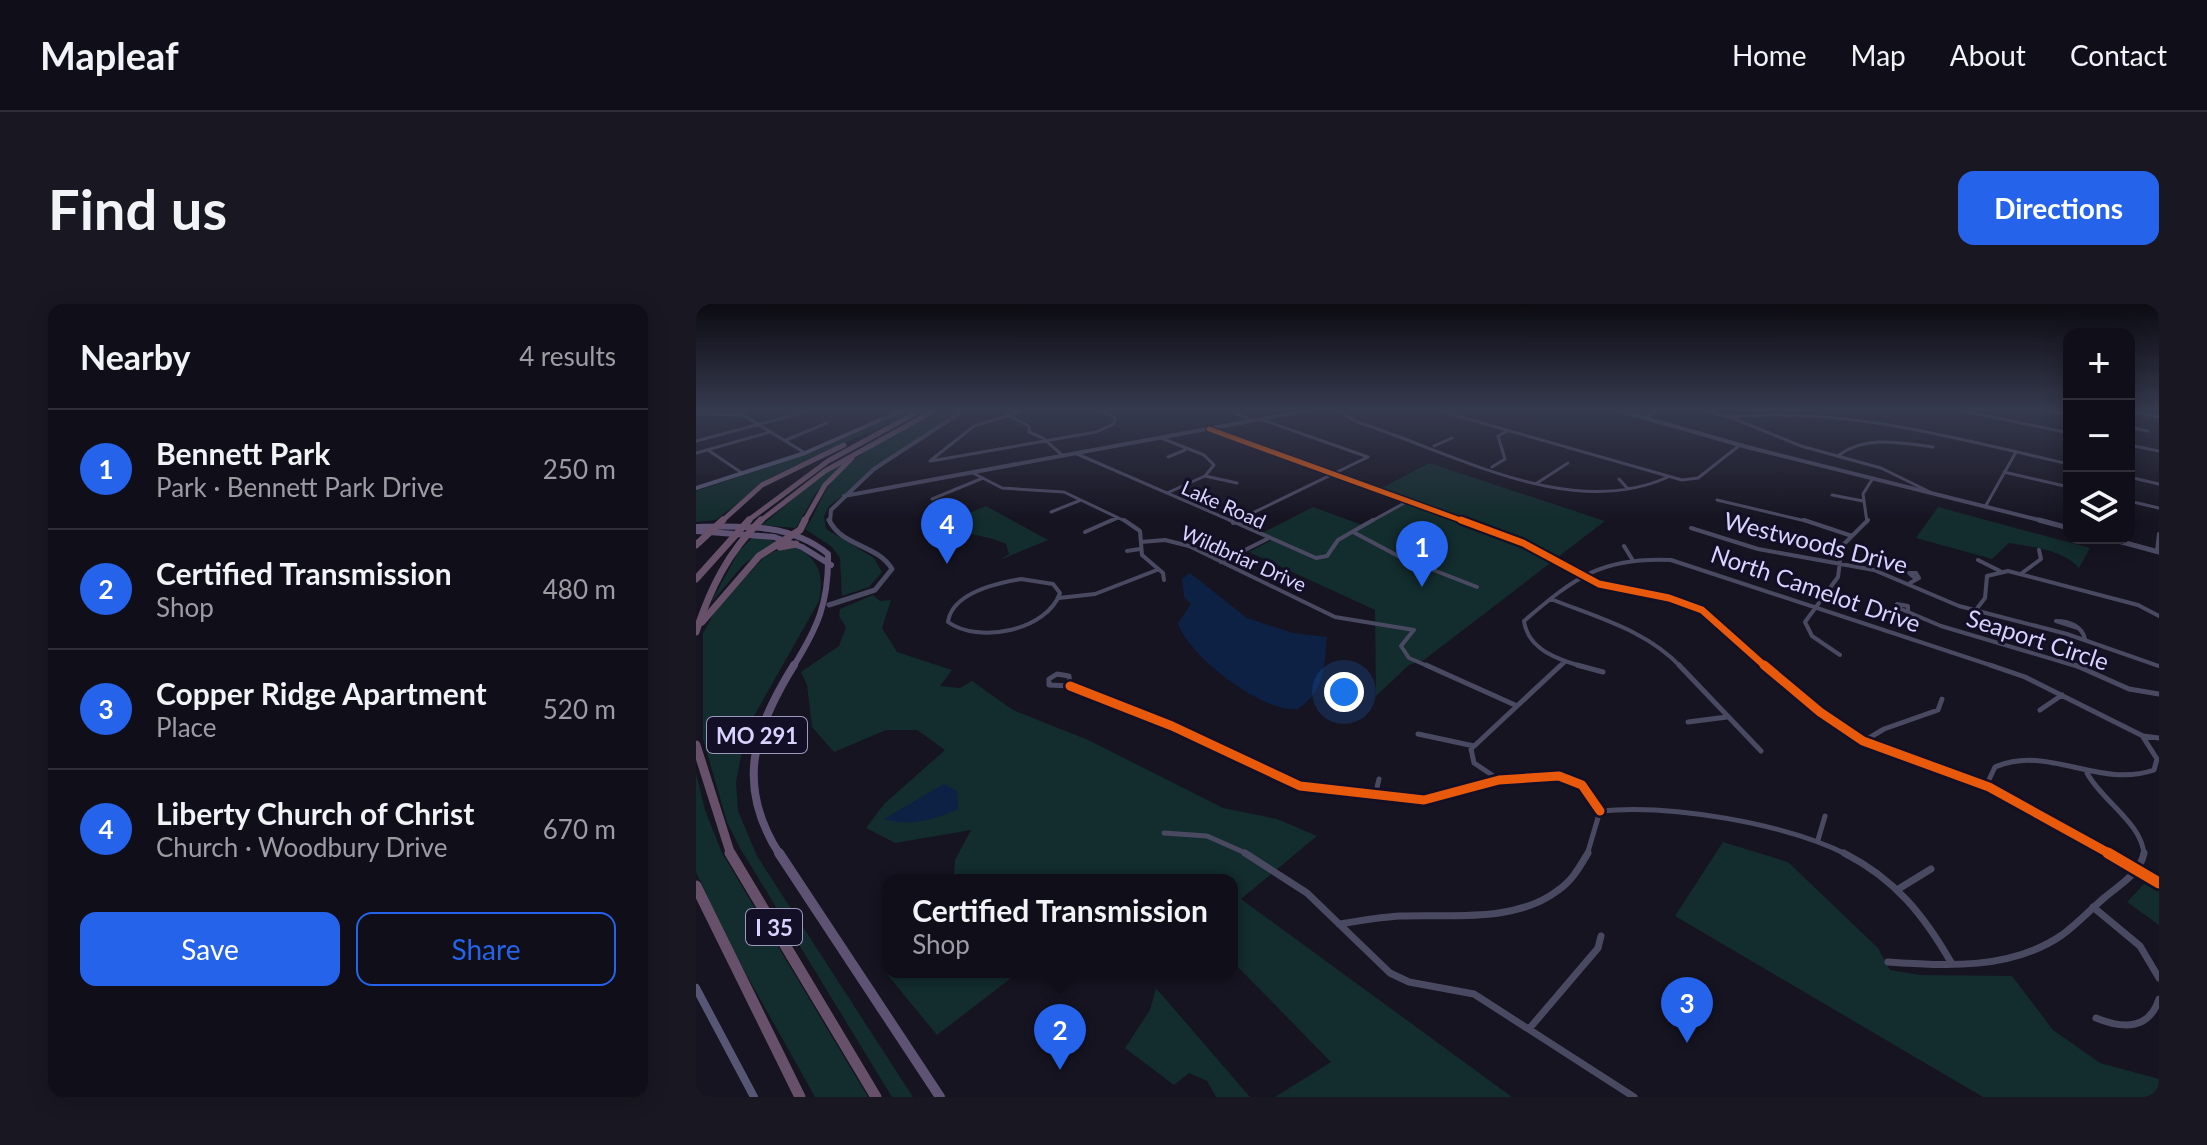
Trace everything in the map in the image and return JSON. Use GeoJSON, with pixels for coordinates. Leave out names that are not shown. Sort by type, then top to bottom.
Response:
{"type":"FeatureCollection","features":[{"type":"Feature","properties":{"kind":"highway"},"geometry":{"type":"LineString","coordinates":[[696,545],[775,476],[844,446]]}},
{"type":"Feature","properties":{"kind":"highway"},"geometry":{"type":"LineString","coordinates":[[696,579],[736,530],[781,490],[853,446]]}},
{"type":"Feature","properties":{"kind":"highway"},"geometry":{"type":"LineString","coordinates":[[696,630],[715,579],[744,538],[815,476],[867,446]]}},
{"type":"Feature","properties":{"kind":"highway"},"geometry":{"type":"LineString","coordinates":[[696,630],[735,581],[764,553],[807,522],[832,476],[870,446]]}},
{"type":"Feature","properties":{"kind":"highway"},"geometry":{"type":"LineString","coordinates":[[764,553],[796,544]]}},
{"type":"Feature","properties":{"kind":"highway","name":"I 35"},"geometry":{"type":"LineString","coordinates":[[696,745],[726,847],[876,1097]]}},
{"type":"Feature","properties":{"kind":"highway","name":"I 35"},"geometry":{"type":"LineString","coordinates":[[696,886],[800,1097]]}},
{"type":"Feature","properties":{"kind":"main road"},"geometry":{"type":"LineString","coordinates":[[696,488],[821,446]]}},
{"type":"Feature","properties":{"kind":"main road"},"geometry":{"type":"LineString","coordinates":[[696,529],[763,529],[794,534],[820,546],[828,554],[831,565]]}},
{"type":"Feature","properties":{"kind":"main road"},"geometry":{"type":"LineString","coordinates":[[717,529],[784,540],[831,565]]}},
{"type":"Feature","properties":{"kind":"main road","name":"MO 291"},"geometry":{"type":"LineString","coordinates":[[831,565],[829,605],[768,707],[757,735],[750,781],[755,810],[764,830],[940,1097]]}},
{"type":"Feature","properties":{"kind":"main road"},"geometry":{"type":"LineString","coordinates":[[696,988],[754,1097]]}},
{"type":"Feature","properties":{"kind":"street"},"geometry":{"type":"LineString","coordinates":[[696,453],[719,446]]}},
{"type":"Feature","properties":{"kind":"street"},"geometry":{"type":"LineString","coordinates":[[793,446],[805,453]]}},
{"type":"Feature","properties":{"kind":"street"},"geometry":{"type":"LineString","coordinates":[[829,605],[869,593],[892,573],[887,560],[831,526],[829,514],[844,496],[909,446]]}},
{"type":"Feature","properties":{"kind":"street"},"geometry":{"type":"LineString","coordinates":[[946,446],[927,460],[1016,446]]}},
{"type":"Feature","properties":{"kind":"street"},"geometry":{"type":"LineString","coordinates":[[1051,446],[1064,457]]}},
{"type":"Feature","properties":{"kind":"street"},"geometry":{"type":"LineString","coordinates":[[844,496],[1119,446]]}},
{"type":"Feature","properties":{"kind":"street"},"geometry":{"type":"LineString","coordinates":[[1166,494],[1212,470],[1213,461],[1178,446]]}},
{"type":"Feature","properties":{"kind":"street"},"geometry":{"type":"LineString","coordinates":[[1256,446],[1523,543],[1578,576],[1612,588],[1669,596],[1702,610],[1834,722],[1864,741],[1918,765],[1986,786],[2037,809],[2159,883]]}},
{"type":"Feature","properties":{"kind":"street"},"geometry":{"type":"LineString","coordinates":[[1233,523],[1368,457],[1336,446]]}},
{"type":"Feature","properties":{"kind":"street"},"geometry":{"type":"LineString","coordinates":[[1432,446],[1490,468],[1566,490],[1629,490],[1668,477]]}},
{"type":"Feature","properties":{"kind":"street"},"geometry":{"type":"LineString","coordinates":[[1490,468],[1505,459],[1501,446]]}},
{"type":"Feature","properties":{"kind":"street"},"geometry":{"type":"LineString","coordinates":[[1562,446],[1668,477],[1695,479],[1739,446]]}},
{"type":"Feature","properties":{"kind":"street"},"geometry":{"type":"LineString","coordinates":[[1744,446],[2063,526]]}},
{"type":"Feature","properties":{"kind":"street"},"geometry":{"type":"LineString","coordinates":[[1801,446],[1881,468],[1934,494]]}},
{"type":"Feature","properties":{"kind":"street"},"geometry":{"type":"LineString","coordinates":[[1839,455],[1855,446]]}},
{"type":"Feature","properties":{"kind":"street"},"geometry":{"type":"LineString","coordinates":[[1925,446],[1933,447]]}},
{"type":"Feature","properties":{"kind":"street"},"geometry":{"type":"LineString","coordinates":[[1990,446],[2063,463]]}},
{"type":"Feature","properties":{"kind":"street"},"geometry":{"type":"LineString","coordinates":[[2135,446],[2159,451]]}},
{"type":"Feature","properties":{"kind":"street"},"geometry":{"type":"LineString","coordinates":[[708,449],[742,473]]}},
{"type":"Feature","properties":{"kind":"street"},"geometry":{"type":"LineString","coordinates":[[1168,457],[1186,450]]}},
{"type":"Feature","properties":{"kind":"street"},"geometry":{"type":"LineString","coordinates":[[1985,507],[2016,452]]}},
{"type":"Feature","properties":{"kind":"street","name":"Lake Road"},"geometry":{"type":"LineString","coordinates":[[1077,454],[1319,558],[1327,556],[1338,540],[1354,532]]}},
{"type":"Feature","properties":{"kind":"street"},"geometry":{"type":"LineString","coordinates":[[1536,483],[1568,463]]}},
{"type":"Feature","properties":{"kind":"street"},"geometry":{"type":"LineString","coordinates":[[2004,472],[2063,486]]}},
{"type":"Feature","properties":{"kind":"street"},"geometry":{"type":"LineString","coordinates":[[973,473],[1002,488],[1053,489],[1119,517],[1137,528],[1140,549],[1165,575],[1164,580]]}},
{"type":"Feature","properties":{"kind":"street"},"geometry":{"type":"LineString","coordinates":[[1205,476],[1237,483]]}},
{"type":"Feature","properties":{"kind":"street"},"geometry":{"type":"LineString","coordinates":[[932,499],[983,478]]}},
{"type":"Feature","properties":{"kind":"street"},"geometry":{"type":"LineString","coordinates":[[1840,655],[1806,630],[1805,620],[1838,577],[1838,553],[1868,521],[1863,494],[1873,478]]}},
{"type":"Feature","properties":{"kind":"street"},"geometry":{"type":"LineString","coordinates":[[2135,478],[2159,484]]}},
{"type":"Feature","properties":{"kind":"street"},"geometry":{"type":"LineString","coordinates":[[1619,479],[1629,490]]}},
{"type":"Feature","properties":{"kind":"street"},"geometry":{"type":"LineString","coordinates":[[1832,495],[1863,501]]}},
{"type":"Feature","properties":{"kind":"street"},"geometry":{"type":"LineString","coordinates":[[1051,512],[1081,499]]}},
{"type":"Feature","properties":{"kind":"street"},"geometry":{"type":"LineString","coordinates":[[1717,500],[1790,516],[1852,536]]}},
{"type":"Feature","properties":{"kind":"street"},"geometry":{"type":"LineString","coordinates":[[1354,532],[1408,501]]}},
{"type":"Feature","properties":{"kind":"street"},"geometry":{"type":"LineString","coordinates":[[2135,502],[2159,508]]}},
{"type":"Feature","properties":{"kind":"street"},"geometry":{"type":"LineString","coordinates":[[1085,532],[1119,517]]}},
{"type":"Feature","properties":{"kind":"street","name":"Westwoods Drive"},"geometry":{"type":"LineString","coordinates":[[1691,528],[1758,549],[1840,564],[1910,583],[1975,611],[2085,639],[2159,666]]}},
{"type":"Feature","properties":{"kind":"street"},"geometry":{"type":"LineString","coordinates":[[1354,532],[1400,557],[1477,587]]}},
{"type":"Feature","properties":{"kind":"street"},"geometry":{"type":"LineString","coordinates":[[2131,544],[2158,551],[2159,534]]}},
{"type":"Feature","properties":{"kind":"street"},"geometry":{"type":"LineString","coordinates":[[1221,562],[1268,538]]}},
{"type":"Feature","properties":{"kind":"street","name":"Wildbriar Drive"},"geometry":{"type":"LineString","coordinates":[[1141,542],[1176,542],[1345,621],[1414,630],[1401,646],[1409,658],[1515,705]]}},
{"type":"Feature","properties":{"kind":"street"},"geometry":{"type":"LineString","coordinates":[[1624,546],[1632,559]]}},
{"type":"Feature","properties":{"kind":"street"},"geometry":{"type":"LineString","coordinates":[[1127,551],[1140,549]]}},
{"type":"Feature","properties":{"kind":"street"},"geometry":{"type":"LineString","coordinates":[[2022,573],[2041,559],[2039,550]]}},
{"type":"Feature","properties":{"kind":"street","name":"North Camelot Drive"},"geometry":{"type":"LineString","coordinates":[[1564,663],[1545,650],[1523,627],[1526,619],[1578,576],[1598,565],[1632,559],[1683,562],[2025,677],[2143,736],[2159,738]]}},
{"type":"Feature","properties":{"kind":"street"},"geometry":{"type":"LineString","coordinates":[[1978,560],[2001,572],[2022,573],[2138,605],[2159,620]]}},
{"type":"Feature","properties":{"kind":"street"},"geometry":{"type":"LineString","coordinates":[[1059,598],[1055,585],[1042,580],[1007,581],[959,603],[949,614],[948,622],[963,633],[994,633],[1041,615],[1059,598],[1095,594],[1158,570]]}},
{"type":"Feature","properties":{"kind":"street"},"geometry":{"type":"LineString","coordinates":[[1975,611],[1985,598],[1985,579],[2001,572]]}},
{"type":"Feature","properties":{"kind":"street"},"geometry":{"type":"LineString","coordinates":[[1910,583],[1916,579]]}},
{"type":"Feature","properties":{"kind":"street"},"geometry":{"type":"LineString","coordinates":[[1551,599],[1651,640],[1761,751]]}},
{"type":"Feature","properties":{"kind":"street","name":"Seaport Circle"},"geometry":{"type":"LineString","coordinates":[[1908,612],[2026,654],[2074,665],[2129,689],[2159,694]]}},
{"type":"Feature","properties":{"kind":"street"},"geometry":{"type":"LineString","coordinates":[[2078,628],[2086,635],[2085,639]]}},
{"type":"Feature","properties":{"kind":"street"},"geometry":{"type":"LineString","coordinates":[[1499,780],[1474,763],[1470,755],[1474,746],[1564,663],[1603,672]]}},
{"type":"Feature","properties":{"kind":"street"},"geometry":{"type":"LineString","coordinates":[[1070,686],[1208,744],[1289,783],[1375,796],[1436,799],[1499,780],[1549,775],[1567,778],[1589,790],[1600,811],[1581,869],[1558,893],[1496,913],[1396,916],[1339,924]]}},
{"type":"Feature","properties":{"kind":"street"},"geometry":{"type":"LineString","coordinates":[[2040,710],[2063,694]]}},
{"type":"Feature","properties":{"kind":"street"},"geometry":{"type":"LineString","coordinates":[[1864,741],[1884,729],[1938,710],[1942,699]]}},
{"type":"Feature","properties":{"kind":"street"},"geometry":{"type":"LineString","coordinates":[[1688,722],[1728,716]]}},
{"type":"Feature","properties":{"kind":"street"},"geometry":{"type":"LineString","coordinates":[[1418,734],[1474,746]]}},
{"type":"Feature","properties":{"kind":"street"},"geometry":{"type":"LineString","coordinates":[[1986,786],[1995,767],[2016,760],[2034,760],[2087,773],[2136,777],[2157,772],[2156,754],[2143,736]]}},
{"type":"Feature","properties":{"kind":"street"},"geometry":{"type":"LineString","coordinates":[[1888,962],[1952,964],[2005,959],[2034,950],[2061,935],[2136,870],[2145,852],[2142,843],[2104,802],[2087,773]]}},
{"type":"Feature","properties":{"kind":"street"},"geometry":{"type":"LineString","coordinates":[[1375,796],[1379,779]]}},
{"type":"Feature","properties":{"kind":"street"},"geometry":{"type":"LineString","coordinates":[[1600,811],[1647,808],[1690,811],[1818,840],[1864,861],[1900,888],[1931,924],[1952,964]]}},
{"type":"Feature","properties":{"kind":"street"},"geometry":{"type":"LineString","coordinates":[[1818,840],[1825,816]]}},
{"type":"Feature","properties":{"kind":"street"},"geometry":{"type":"LineString","coordinates":[[1164,833],[1207,836],[1248,853],[1307,893],[1390,973],[1409,982],[1474,994],[1634,1097]]}},
{"type":"Feature","properties":{"kind":"street"},"geometry":{"type":"LineString","coordinates":[[1900,888],[1931,869]]}},
{"type":"Feature","properties":{"kind":"street"},"geometry":{"type":"LineString","coordinates":[[2093,907],[2133,938],[2150,957],[2159,978]]}},
{"type":"Feature","properties":{"kind":"street"},"geometry":{"type":"LineString","coordinates":[[1529,1029],[1598,948],[1601,936]]}},
{"type":"Feature","properties":{"kind":"street"},"geometry":{"type":"LineString","coordinates":[[2096,1018],[2116,1026],[2136,1026],[2152,1017],[2159,999]]}},
{"type":"Feature","properties":{"kind":"green space"},"geometry":{"type":"Polygon","coordinates":[[[839,446],[771,477],[716,520],[696,522],[696,491],[839,446]]]}},
{"type":"Feature","properties":{"kind":"green space"},"geometry":{"type":"Polygon","coordinates":[[[873,446],[909,446],[829,506],[824,516],[826,529],[874,558],[882,572],[869,587],[842,596],[840,558],[832,547],[805,529],[833,480],[873,446]]]}},
{"type":"Feature","properties":{"kind":"green space"},"geometry":{"type":"Polygon","coordinates":[[[858,452],[817,491],[796,528],[762,525],[823,474],[858,452]]]}},
{"type":"Feature","properties":{"kind":"green space"},"geometry":{"type":"Polygon","coordinates":[[[1429,463],[1605,521],[1424,660],[1409,665],[1376,696],[1375,610],[1249,552],[1274,539],[1262,533],[1313,507],[1362,525],[1409,499],[1380,489],[1429,463]]]}},
{"type":"Feature","properties":{"kind":"green space"},"geometry":{"type":"Polygon","coordinates":[[[986,506],[1048,540],[1000,560],[1009,554],[1006,544],[945,523],[986,506]]]}},
{"type":"Feature","properties":{"kind":"green space"},"geometry":{"type":"Polygon","coordinates":[[[1938,507],[2063,541],[2063,544],[2090,548],[2079,568],[2056,553],[2028,546],[2009,543],[1992,559],[1916,538],[1938,507]]]}},
{"type":"Feature","properties":{"kind":"green space"},"geometry":{"type":"Polygon","coordinates":[[[754,536],[778,542],[744,564],[710,604],[739,551],[754,536]]]}},
{"type":"Feature","properties":{"kind":"green space"},"geometry":{"type":"Polygon","coordinates":[[[796,547],[810,557],[818,570],[821,584],[819,601],[746,730],[736,782],[738,811],[757,856],[913,1097],[892,1097],[740,848],[727,822],[703,739],[703,633],[717,608],[764,557],[775,551],[796,547]]]}},
{"type":"Feature","properties":{"kind":"green space"},"geometry":{"type":"Polygon","coordinates":[[[873,595],[880,601],[891,600],[882,628],[897,652],[952,670],[940,686],[960,688],[972,681],[1013,710],[1088,740],[1223,808],[1277,819],[1317,836],[1241,899],[1512,1097],[1275,1097],[1331,1062],[1238,967],[1238,874],[954,874],[955,860],[971,830],[895,843],[866,828],[884,804],[945,750],[917,730],[886,730],[834,752],[812,727],[807,685],[801,672],[839,646],[846,627],[839,616],[840,609],[873,595]]]}},
{"type":"Feature","properties":{"kind":"green space"},"geometry":{"type":"Polygon","coordinates":[[[696,773],[705,810],[722,853],[868,1097],[815,1097],[732,949],[696,872],[696,773]]]}},
{"type":"Feature","properties":{"kind":"green space"},"geometry":{"type":"Polygon","coordinates":[[[1723,842],[1788,862],[1878,948],[1890,970],[1920,975],[2012,976],[2053,1030],[2100,1063],[2159,1079],[2159,1097],[1983,1097],[1675,916],[1723,842]]]}},
{"type":"Feature","properties":{"kind":"green space"},"geometry":{"type":"Polygon","coordinates":[[[2145,883],[2159,889],[2159,925],[2127,902],[2145,883]]]}},
{"type":"Feature","properties":{"kind":"green space"},"geometry":{"type":"Polygon","coordinates":[[[890,978],[1011,978],[937,1035],[890,978]]]}},
{"type":"Feature","properties":{"kind":"green space"},"geometry":{"type":"Polygon","coordinates":[[[1156,988],[1250,1097],[1216,1097],[1207,1081],[1189,1073],[1174,1085],[1125,1048],[1150,1010],[1156,988]]]}},
{"type":"Feature","properties":{"kind":"water"},"geometry":{"type":"Polygon","coordinates":[[[1190,573],[1247,618],[1293,633],[1327,637],[1322,678],[1307,702],[1298,709],[1266,702],[1229,680],[1196,651],[1178,623],[1191,604],[1184,597],[1182,579],[1190,573]]]}},
{"type":"Feature","properties":{"kind":"water"},"geometry":{"type":"Polygon","coordinates":[[[944,784],[957,791],[958,809],[921,821],[884,819],[944,784]]]}},
{"type":"Feature","properties":{"kind":"cycle path"},"geometry":{"type":"LineString","coordinates":[[1256,446],[1523,543],[1599,584],[1669,598],[1702,610],[1800,696],[1863,741],[2011,797],[2159,883]]}},
{"type":"Feature","properties":{"kind":"cycle path"},"geometry":{"type":"LineString","coordinates":[[1070,686],[1172,726],[1300,786],[1424,800],[1499,780],[1559,776],[1582,785],[1600,811]]}},
{"type":"Feature","properties":{"kind":"place","name":"Liberty Church of Christ"},"geometry":{"type":"Point","coordinates":[947,564]}},
{"type":"Feature","properties":{"kind":"place","name":"Bennett Park"},"geometry":{"type":"Point","coordinates":[1422,587]}},
{"type":"Feature","properties":{"kind":"place","name":"Copper Ridge Apartment"},"geometry":{"type":"Point","coordinates":[1687,1043]}},
{"type":"Feature","properties":{"kind":"place","name":"Certified Transmission"},"geometry":{"type":"Point","coordinates":[1060,1070]}}]}
